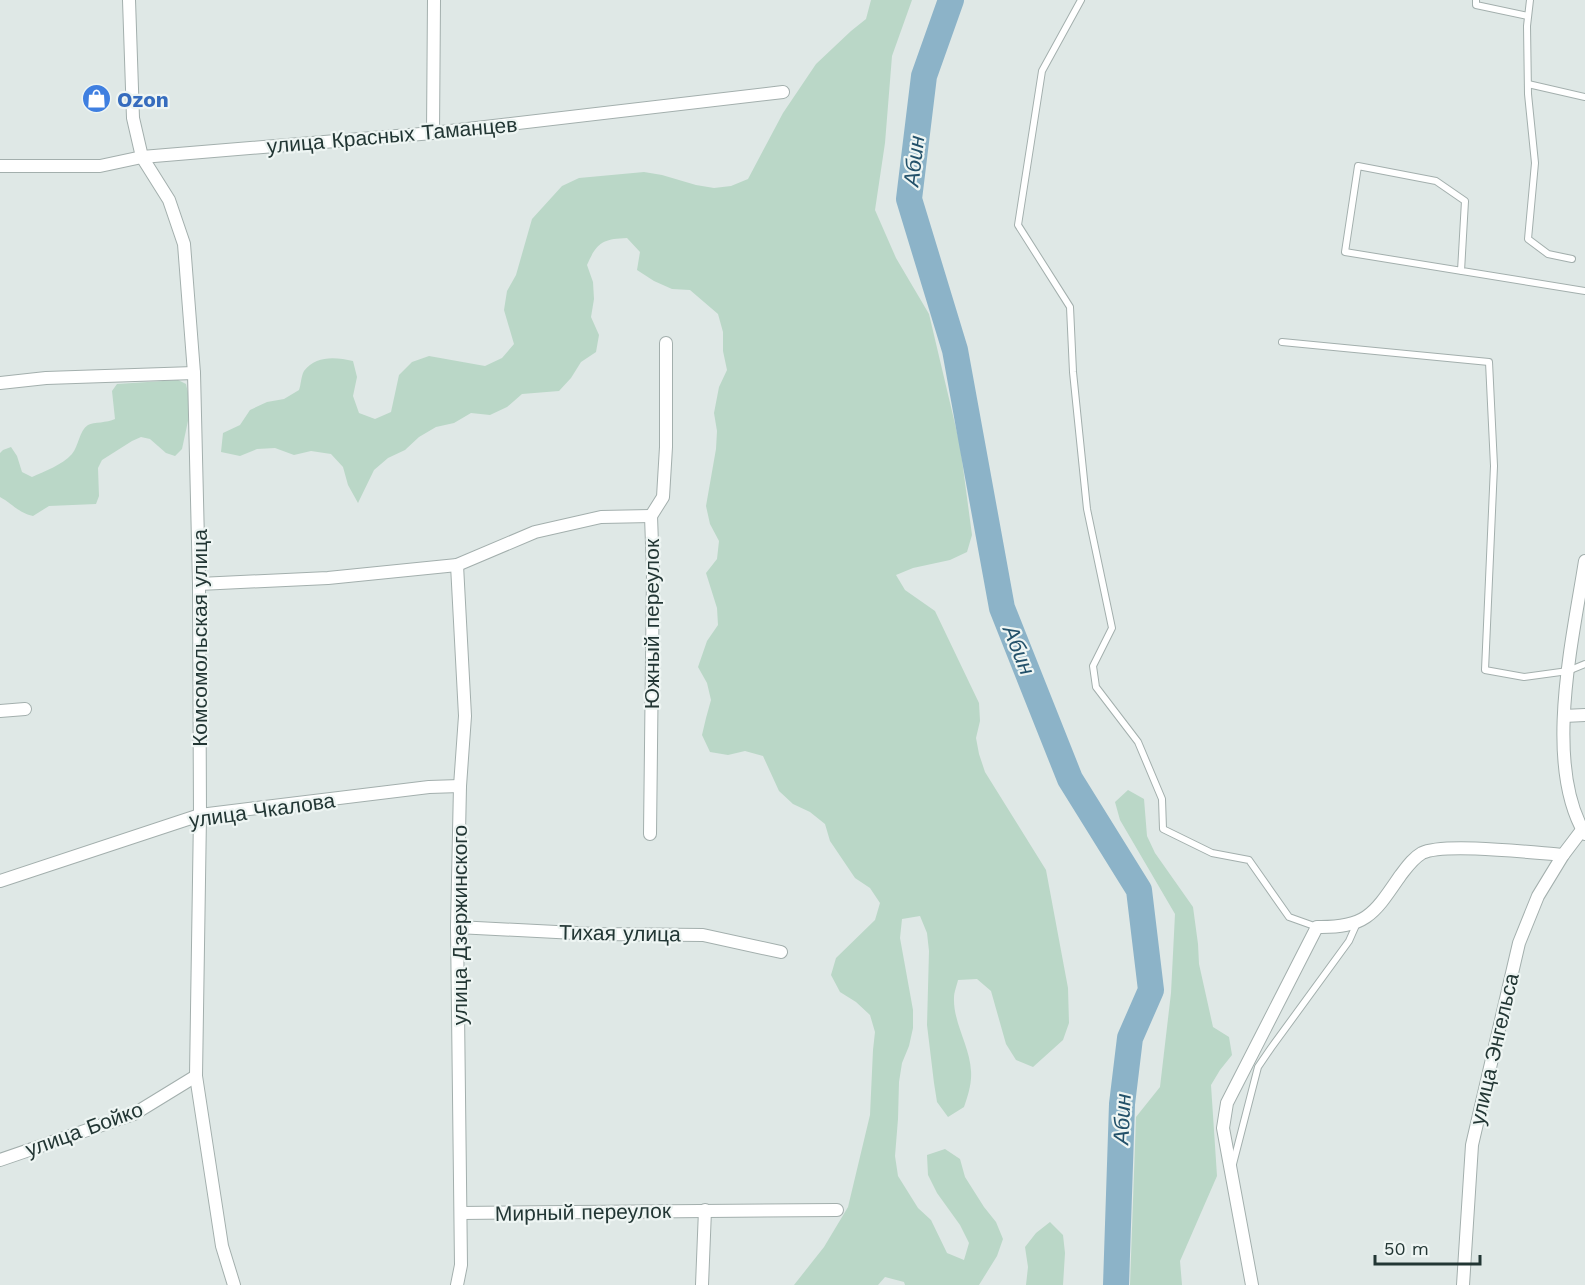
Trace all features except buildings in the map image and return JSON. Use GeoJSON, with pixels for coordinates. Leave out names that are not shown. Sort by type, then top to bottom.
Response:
{"type":"FeatureCollection","features":[{"type":"Feature","properties":{"kind":"street","name":"Комсомольская улица"},"geometry":{"type":"LineString","coordinates":[[129,0],[133,118],[142,157],[169,200],[184,244],[194,373],[199,584],[200,815],[196,1076],[222,1246],[234,1285]]}},
{"type":"Feature","properties":{"kind":"street"},"geometry":{"type":"LineString","coordinates":[[434,0],[434,133]]}},
{"type":"Feature","properties":{"kind":"street","name":"улица Красных Таманцев"},"geometry":{"type":"LineString","coordinates":[[0,166],[100,166],[142,157],[434,133],[783,93]]}},
{"type":"Feature","properties":{"kind":"street"},"geometry":{"type":"LineString","coordinates":[[651,516],[663,497],[666,447],[666,343]]}},
{"type":"Feature","properties":{"kind":"street"},"geometry":{"type":"LineString","coordinates":[[0,383],[46,378],[194,373]]}},
{"type":"Feature","properties":{"kind":"street","name":"Южный переулок"},"geometry":{"type":"LineString","coordinates":[[199,584],[328,578],[457,565],[535,532],[601,517],[651,516],[653,572],[650,834]]}},
{"type":"Feature","properties":{"kind":"street"},"geometry":{"type":"LineString","coordinates":[[1584,832],[1575,812],[1566,778],[1563,754],[1568,670],[1585,561]]}},
{"type":"Feature","properties":{"kind":"street","name":"улица Дзержинского"},"geometry":{"type":"LineString","coordinates":[[456,1285],[461,1265],[457,927],[460,786],[465,717],[457,565]]}},
{"type":"Feature","properties":{"kind":"street"},"geometry":{"type":"LineString","coordinates":[[0,711],[25,709]]}},
{"type":"Feature","properties":{"kind":"street"},"geometry":{"type":"LineString","coordinates":[[1564,716],[1585,715]]}},
{"type":"Feature","properties":{"kind":"street","name":"улица Чкалова"},"geometry":{"type":"LineString","coordinates":[[0,881],[200,815],[429,787],[460,786]]}},
{"type":"Feature","properties":{"kind":"street","name":"улица Энгельса"},"geometry":{"type":"LineString","coordinates":[[1463,1285],[1472,1145],[1518,943],[1538,896],[1563,855],[1584,832]]}},
{"type":"Feature","properties":{"kind":"street"},"geometry":{"type":"LineString","coordinates":[[1252,1285],[1223,1128],[1227,1102],[1317,927],[1336,927],[1357,923],[1378,908],[1411,861],[1424,852],[1452,848],[1563,855]]}},
{"type":"Feature","properties":{"kind":"street","name":"Тихая улица"},"geometry":{"type":"LineString","coordinates":[[457,927],[595,934],[703,934],[781,952]]}},
{"type":"Feature","properties":{"kind":"street","name":"улица Бойко"},"geometry":{"type":"LineString","coordinates":[[0,1160],[134,1114],[196,1076]]}},
{"type":"Feature","properties":{"kind":"street"},"geometry":{"type":"LineString","coordinates":[[702,1285],[705,1210]]}},
{"type":"Feature","properties":{"kind":"street","name":"Мирный переулок"},"geometry":{"type":"LineString","coordinates":[[461,1213],[837,1210]]}},
{"type":"Feature","properties":{"kind":"lane"},"geometry":{"type":"LineString","coordinates":[[1081,0],[1042,71],[1018,225],[1070,307],[1073,372],[1087,509],[1112,628],[1093,666],[1096,687],[1138,742],[1162,799],[1163,829],[1212,853],[1249,860],[1289,917],[1317,927]]}},
{"type":"Feature","properties":{"kind":"lane"},"geometry":{"type":"LineString","coordinates":[[1476,0],[1476,5],[1528,16]]}},
{"type":"Feature","properties":{"kind":"lane"},"geometry":{"type":"LineString","coordinates":[[1530,0],[1528,84],[1535,163],[1528,239],[1548,254],[1572,259]]}},
{"type":"Feature","properties":{"kind":"lane"},"geometry":{"type":"LineString","coordinates":[[1528,84],[1585,97]]}},
{"type":"Feature","properties":{"kind":"lane"},"geometry":{"type":"LineString","coordinates":[[1461,271],[1465,201],[1436,181],[1358,166],[1345,252],[1461,271],[1585,291]]}},
{"type":"Feature","properties":{"kind":"lane"},"geometry":{"type":"LineString","coordinates":[[1282,342],[1489,362],[1494,466],[1485,670],[1524,677],[1568,670],[1585,664]]}},
{"type":"Feature","properties":{"kind":"lane"},"geometry":{"type":"LineString","coordinates":[[1231,1173],[1258,1067],[1349,941],[1357,923]]}},
{"type":"Feature","properties":{"kind":"green space"},"geometry":{"type":"Polygon","coordinates":[[[871,0],[912,0],[892,56],[885,143],[875,210],[896,258],[929,314],[960,445],[972,535],[967,552],[950,560],[913,568],[896,575],[905,590],[935,611],[979,703],[980,721],[976,738],[979,754],[985,772],[1046,870],[1068,988],[1069,1023],[1063,1040],[1033,1067],[1016,1060],[1006,1044],[991,991],[977,979],[958,980],[954,1007],[968,1053],[971,1080],[964,1107],[948,1117],[937,1102],[927,1025],[929,951],[927,933],[920,916],[902,919],[900,938],[913,1010],[913,1028],[902,1063],[899,1082],[895,1156],[898,1176],[918,1208],[931,1220],[947,1253],[964,1260],[969,1243],[928,1175],[927,1155],[945,1149],[960,1159],[965,1177],[996,1222],[1003,1239],[997,1256],[979,1285],[905,1285],[904,1282],[885,1277],[878,1285],[794,1285],[824,1247],[848,1207],[870,1115],[875,1032],[870,1015],[840,992],[831,975],[836,958],[875,920],[880,903],[870,888],[855,878],[830,841],[825,824],[810,812],[793,804],[779,791],[763,756],[745,751],[728,755],[710,752],[702,735],[711,700],[707,683],[698,667],[707,641],[718,625],[717,608],[706,573],[717,559],[719,541],[710,524],[706,506],[716,449],[717,431],[714,413],[719,387],[727,370],[723,351],[723,332],[718,314],[690,290],[672,289],[637,270],[640,252],[627,238],[612,239],[602,243],[594,251],[587,265],[593,282],[594,299],[591,317],[599,335],[596,352],[581,362],[559,391],[522,394],[507,407],[490,415],[471,413],[454,423],[436,427],[419,437],[405,450],[388,458],[374,470],[358,503],[348,485],[343,467],[331,454],[311,451],[294,455],[275,448],[257,449],[240,456],[221,452],[223,433],[240,425],[250,410],[267,402],[284,399],[299,390],[304,371],[314,362],[333,358],[353,361],[357,377],[353,396],[359,413],[375,419],[391,412],[399,375],[412,362],[429,356],[485,366],[502,358],[514,344],[504,310],[507,291],[516,275],[532,219],[562,186],[579,178],[644,172],[714,188],[731,186],[748,179],[783,113],[816,64],[866,19],[871,0]]]}},
{"type":"Feature","properties":{"kind":"green space"},"geometry":{"type":"Polygon","coordinates":[[[178,380],[186,384],[188,421],[182,449],[175,456],[166,453],[150,439],[141,437],[132,441],[102,460],[98,468],[99,496],[96,504],[49,506],[33,516],[0,497],[0,453],[3,450],[11,447],[17,456],[22,472],[32,477],[68,458],[88,425],[115,419],[112,391],[117,384],[178,380]]]}},
{"type":"Feature","properties":{"kind":"green space"},"geometry":{"type":"Polygon","coordinates":[[[1128,790],[1144,799],[1147,836],[1155,853],[1193,907],[1199,964],[1213,1027],[1229,1037],[1232,1055],[1211,1085],[1217,1176],[1180,1261],[1182,1285],[1130,1285],[1136,1117],[1160,1087],[1171,993],[1175,914],[1120,820],[1115,802],[1128,790]]]}},
{"type":"Feature","properties":{"kind":"green space"},"geometry":{"type":"Polygon","coordinates":[[[1050,1222],[1063,1235],[1065,1253],[1063,1285],[1026,1285],[1028,1267],[1025,1247],[1036,1233],[1050,1222]]]}},
{"type":"Feature","properties":{"kind":"waterway","name":"Абин"},"geometry":{"type":"LineString","coordinates":[[951,0],[924,76],[909,199],[955,350],[1002,608],[1070,779],[1139,890],[1151,990],[1130,1038],[1122,1104],[1116,1285]]}},
{"type":"Feature","properties":{"kind":"place","name":"Ozon"},"geometry":{"type":"Point","coordinates":[96,99]}}]}
